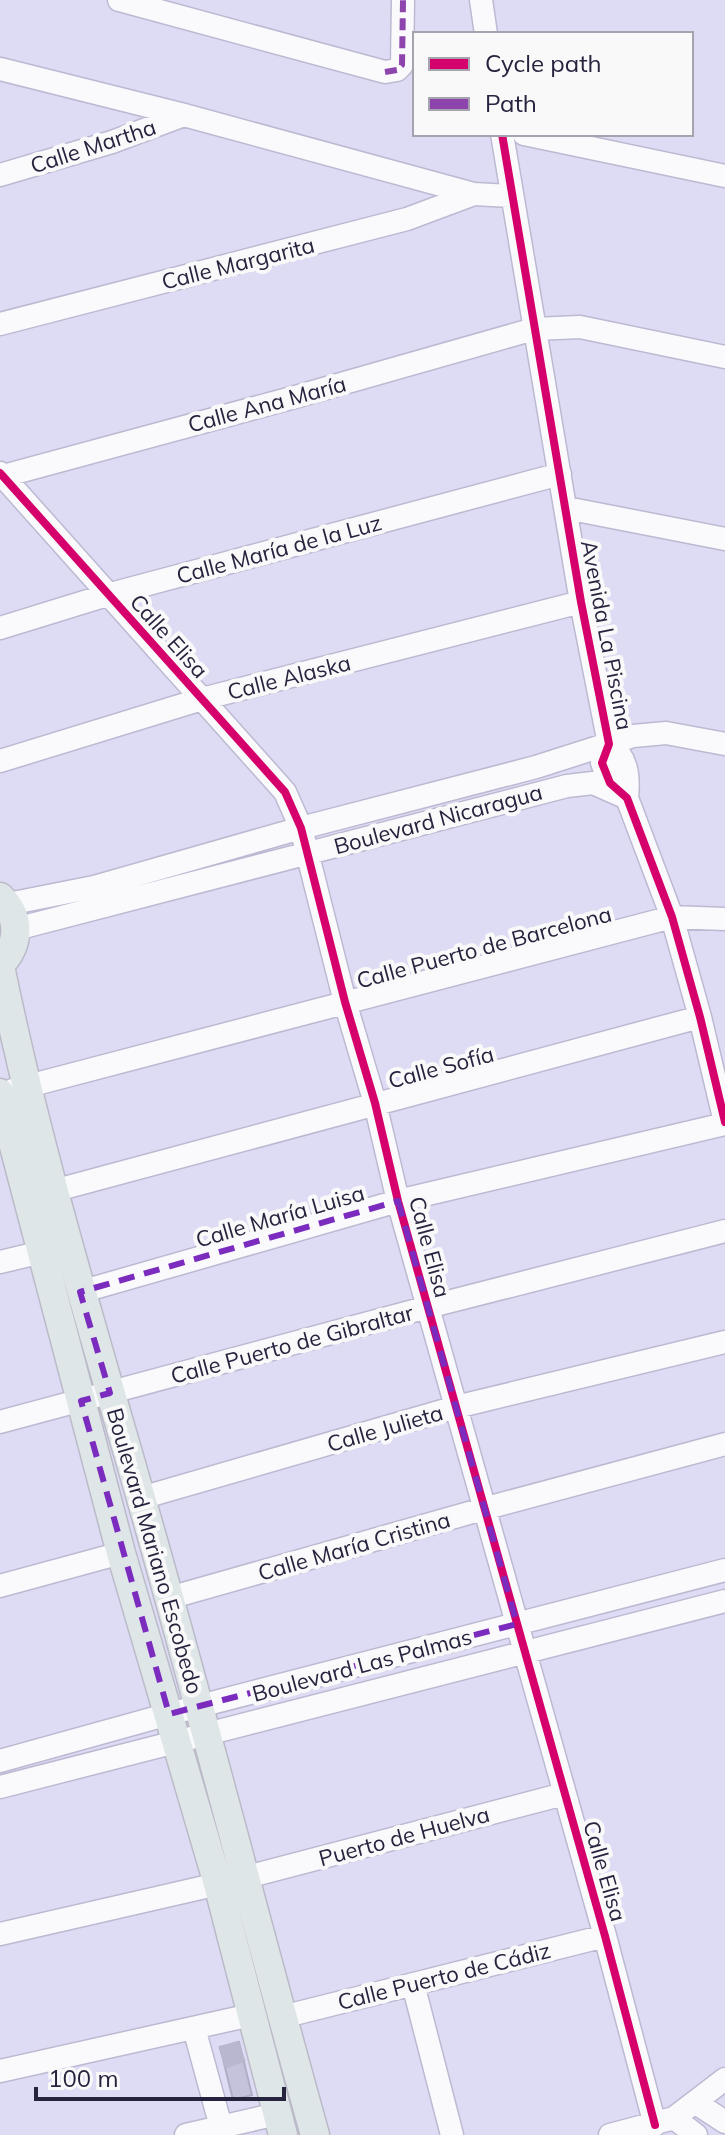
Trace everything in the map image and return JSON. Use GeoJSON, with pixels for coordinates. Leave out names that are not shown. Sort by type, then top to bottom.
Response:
{"type":"FeatureCollection","features":[{"type":"Feature","properties":{"kind":"main road"},"geometry":{"type":"LineString","coordinates":[[0,966],[12,949],[8,910]]}},
{"type":"Feature","properties":{"kind":"main road","name":"Boulevard Mariano Escobedo"},"geometry":{"type":"LineString","coordinates":[[0,966],[80,1292],[207,1734],[251,2015],[231,2054],[280,2125]]}},
{"type":"Feature","properties":{"kind":"main road","name":"Boulevard Mariano Escobedo"},"geometry":{"type":"LineString","coordinates":[[0,1093],[121,1553],[177,1741],[282,2017],[315,2135]]}},
{"type":"Feature","properties":{"kind":"street"},"geometry":{"type":"LineString","coordinates":[[119,0],[385,72],[402,65],[403,0]]}},
{"type":"Feature","properties":{"kind":"street"},"geometry":{"type":"LineString","coordinates":[[481,0],[486,32]]}},
{"type":"Feature","properties":{"kind":"street"},"geometry":{"type":"LineString","coordinates":[[0,69],[184,115],[474,194],[511,196]]}},
{"type":"Feature","properties":{"kind":"street","name":"Calle Martha"},"geometry":{"type":"LineString","coordinates":[[0,175],[102,146],[184,115]]}},
{"type":"Feature","properties":{"kind":"street","name":"Avenida La Piscina"},"geometry":{"type":"LineString","coordinates":[[502,136],[581,602],[609,744],[602,763],[604,774],[627,798],[672,917],[722,1098],[725,1123]]}},
{"type":"Feature","properties":{"kind":"street"},"geometry":{"type":"LineString","coordinates":[[534,136],[725,176]]}},
{"type":"Feature","properties":{"kind":"street","name":"Calle Margarita"},"geometry":{"type":"LineString","coordinates":[[0,324],[407,219],[474,194]]}},
{"type":"Feature","properties":{"kind":"street","name":"Calle Ana María"},"geometry":{"type":"LineString","coordinates":[[1,475],[295,397],[534,329],[580,327],[725,357]]}},
{"type":"Feature","properties":{"kind":"street","name":"Calle María de la Luz"},"geometry":{"type":"LineString","coordinates":[[0,628],[107,595],[560,474]]}},
{"type":"Feature","properties":{"kind":"street","name":"Calle Elisa"},"geometry":{"type":"LineString","coordinates":[[1,475],[279,783],[301,828],[345,1002],[375,1103],[398,1201],[483,1509],[605,1936],[664,2122]]}},
{"type":"Feature","properties":{"kind":"street"},"geometry":{"type":"LineString","coordinates":[[566,508],[725,539]]}},
{"type":"Feature","properties":{"kind":"street","name":"Calle Alaska"},"geometry":{"type":"LineString","coordinates":[[0,761],[202,699],[581,602]]}},
{"type":"Feature","properties":{"kind":"street","name":"Boulevard Nicaragua"},"geometry":{"type":"LineString","coordinates":[[8,910],[301,828],[549,764],[649,733],[725,744]]}},
{"type":"Feature","properties":{"kind":"street","name":"Boulevard Nicaragua"},"geometry":{"type":"LineString","coordinates":[[8,910],[308,854],[567,786],[593,783],[627,798]]}},
{"type":"Feature","properties":{"kind":"street","name":"Calle Puerto de Barcelona"},"geometry":{"type":"LineString","coordinates":[[0,1093],[672,917],[725,919]]}},
{"type":"Feature","properties":{"kind":"street","name":"Calle Sofía"},"geometry":{"type":"LineString","coordinates":[[53,1191],[700,1017]]}},
{"type":"Feature","properties":{"kind":"street","name":"Calle María Luisa"},"geometry":{"type":"LineString","coordinates":[[80,1292],[398,1201],[725,1123]]}},
{"type":"Feature","properties":{"kind":"street","name":"Calle Puerto de Gibraltar"},"geometry":{"type":"LineString","coordinates":[[0,1422],[725,1231]]}},
{"type":"Feature","properties":{"kind":"street"},"geometry":{"type":"LineString","coordinates":[[0,1262],[42,1252]]}},
{"type":"Feature","properties":{"kind":"street","name":"Calle Julieta"},"geometry":{"type":"LineString","coordinates":[[141,1498],[456,1407],[725,1342]]}},
{"type":"Feature","properties":{"kind":"street","name":"Calle María Cristina"},"geometry":{"type":"LineString","coordinates":[[169,1598],[725,1444]]}},
{"type":"Feature","properties":{"kind":"street"},"geometry":{"type":"LineString","coordinates":[[0,1586],[121,1553]]}},
{"type":"Feature","properties":{"kind":"street","name":"Boulevard Las Palmas"},"geometry":{"type":"LineString","coordinates":[[0,1761],[725,1570]]}},
{"type":"Feature","properties":{"kind":"street","name":"Boulevard Las Palmas"},"geometry":{"type":"LineString","coordinates":[[0,1787],[725,1601]]}},
{"type":"Feature","properties":{"kind":"street","name":"Puerto de Huelva"},"geometry":{"type":"LineString","coordinates":[[0,1934],[231,1881],[564,1794]]}},
{"type":"Feature","properties":{"kind":"street","name":"Calle Puerto de Cádiz"},"geometry":{"type":"LineString","coordinates":[[282,2017],[605,1936]]}},
{"type":"Feature","properties":{"kind":"street"},"geometry":{"type":"LineString","coordinates":[[413,1984],[452,2135]]}},
{"type":"Feature","properties":{"kind":"street"},"geometry":{"type":"LineString","coordinates":[[0,2071],[251,2015]]}},
{"type":"Feature","properties":{"kind":"street"},"geometry":{"type":"LineString","coordinates":[[194,2028],[231,2054],[221,2127]]}},
{"type":"Feature","properties":{"kind":"street"},"geometry":{"type":"LineString","coordinates":[[610,2135],[664,2122],[696,2103],[725,2079]]}},
{"type":"Feature","properties":{"kind":"street"},"geometry":{"type":"LineString","coordinates":[[696,2103],[725,2122]]}},
{"type":"Feature","properties":{"kind":"street"},"geometry":{"type":"LineString","coordinates":[[664,2122],[696,2135]]}},
{"type":"Feature","properties":{"kind":"street"},"geometry":{"type":"LineString","coordinates":[[186,2135],[221,2127],[280,2125]]}},
{"type":"Feature","properties":{"kind":"highlighted area"},"geometry":{"type":"Polygon","coordinates":[[[398,1201],[517,1624],[169,1714],[81,1401],[110,1393],[80,1292],[398,1201]]]}},
{"type":"Feature","properties":{"kind":"building"},"geometry":{"type":"Polygon","coordinates":[[[239,2042],[252,2095],[233,2100],[220,2047],[239,2042]]]}},
{"type":"Feature","properties":{"kind":"tunnel"},"geometry":{"type":"LineString","coordinates":[[222,2058],[242,2051]]}},
{"type":"Feature","properties":{"kind":"marked path"},"geometry":{"type":"LineString","coordinates":[[385,72],[397,70],[402,65],[403,0]]}},
{"type":"Feature","properties":{"kind":"cycle path"},"geometry":{"type":"LineString","coordinates":[[502,136],[581,602],[609,744],[602,763],[610,783],[627,798],[672,917],[725,1122]]}},
{"type":"Feature","properties":{"kind":"cycle path"},"geometry":{"type":"LineString","coordinates":[[0,473],[285,792],[301,828],[345,1002],[375,1103],[398,1201],[605,1936],[655,2125]]}}]}
